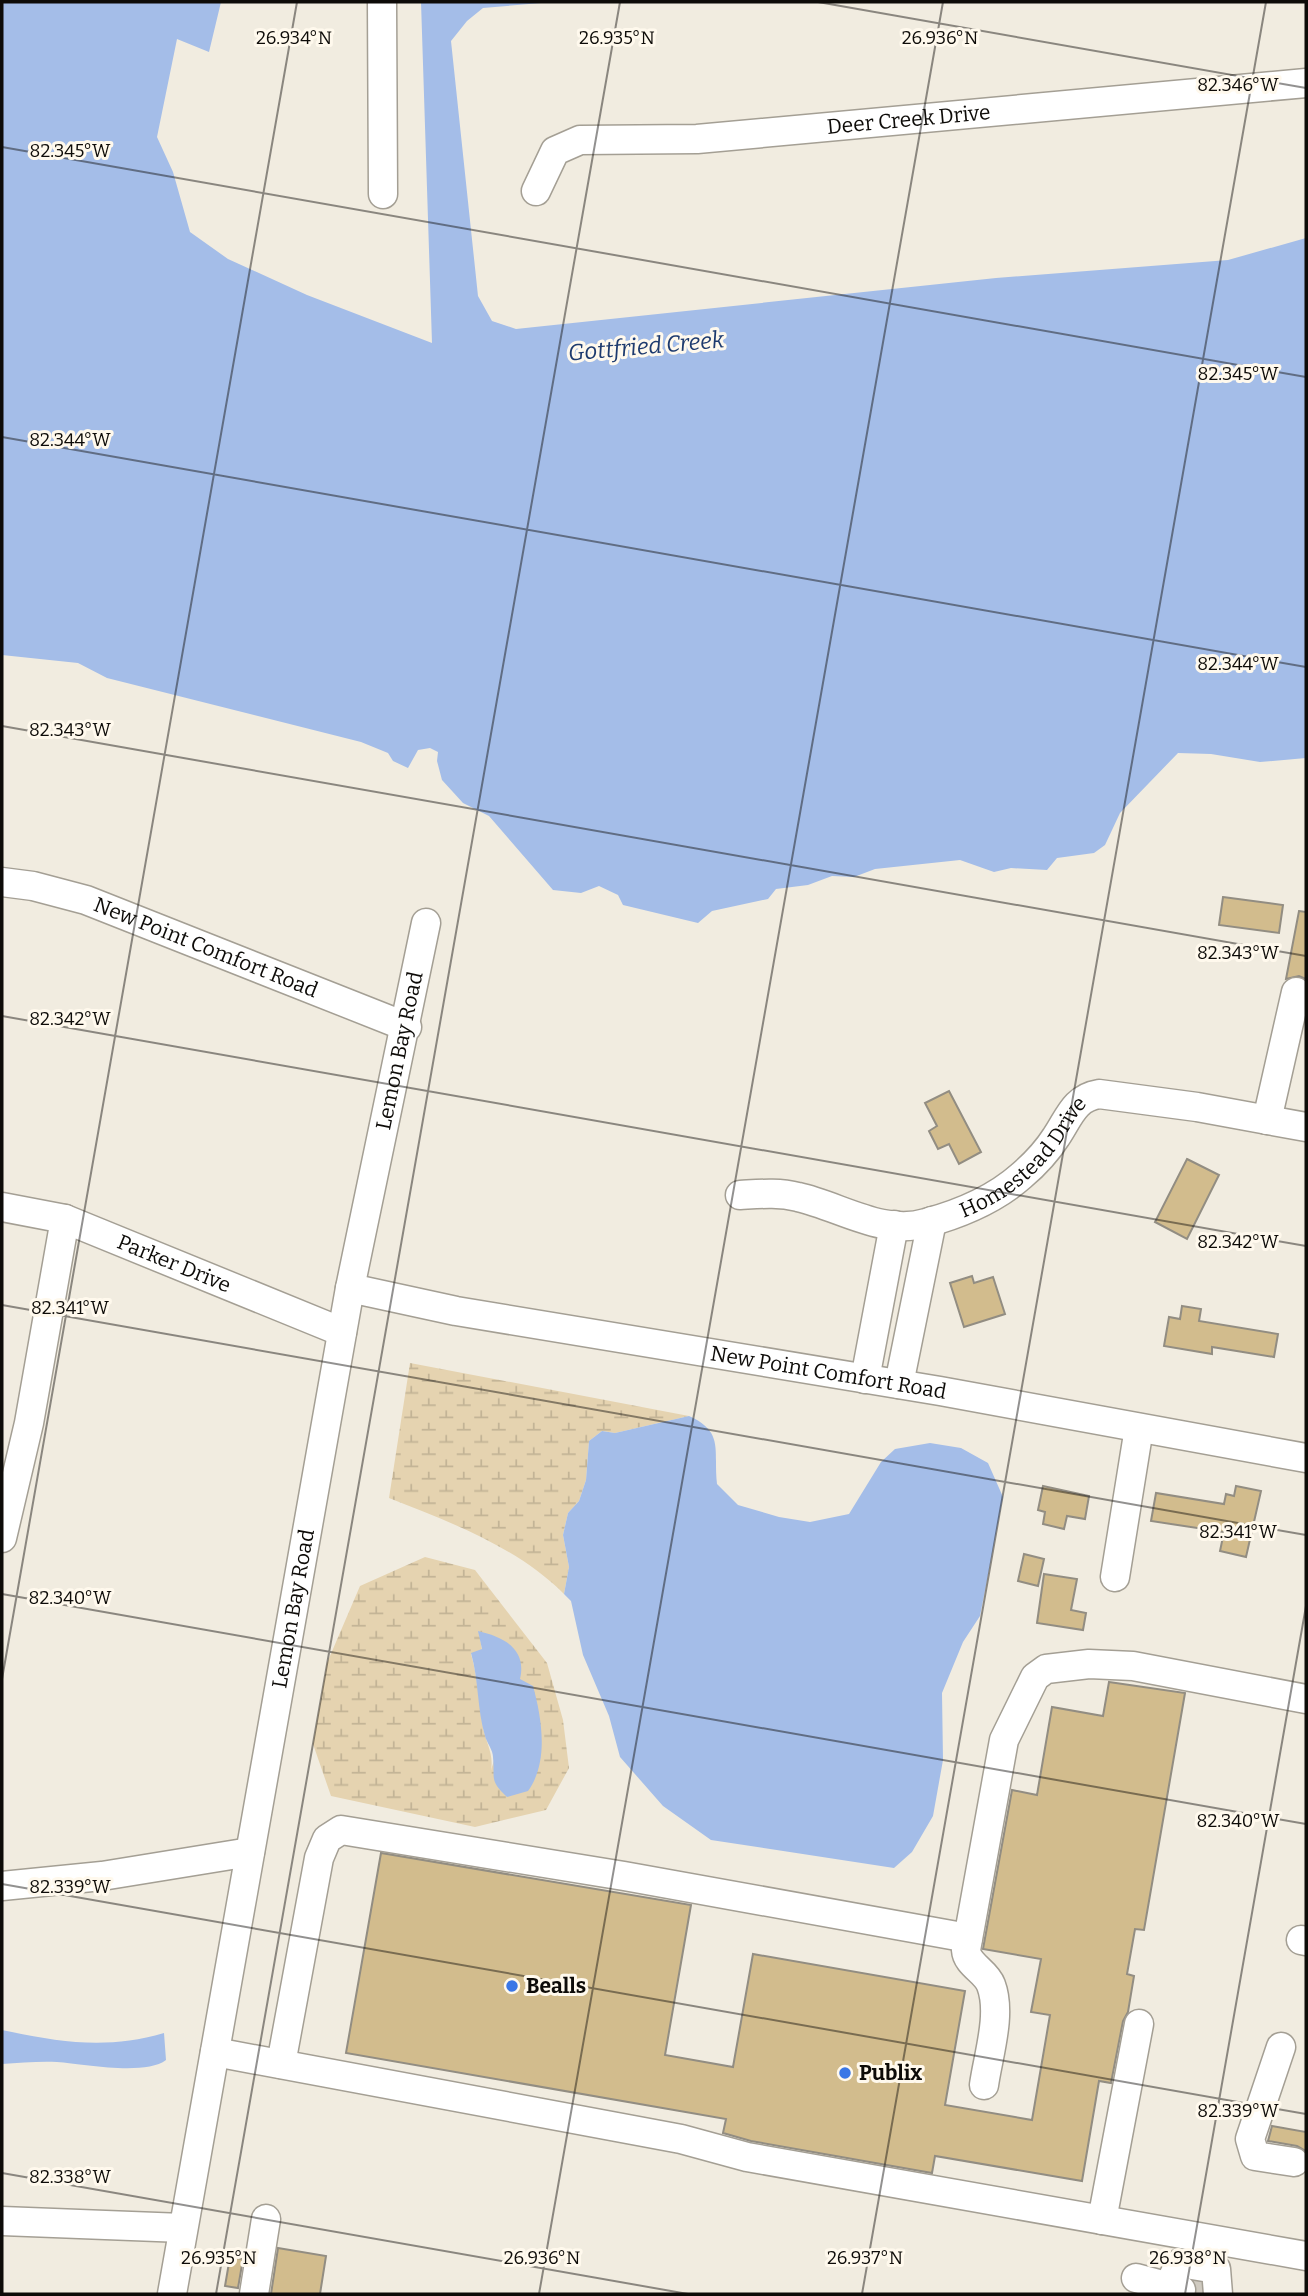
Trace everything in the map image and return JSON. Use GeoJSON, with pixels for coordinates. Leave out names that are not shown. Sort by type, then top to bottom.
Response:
{"type":"FeatureCollection","features":[{"type":"Feature","properties":{"kind":"street"},"geometry":{"type":"LineString","coordinates":[[382,2],[383,194]]}},
{"type":"Feature","properties":{"kind":"street","name":"Deer Creek Drive"},"geometry":{"type":"LineString","coordinates":[[536,191],[555,151],[580,140],[697,139],[1306,83]]}},
{"type":"Feature","properties":{"kind":"street","name":"New Point Comfort Road"},"geometry":{"type":"LineString","coordinates":[[2,882],[33,886],[86,900],[407,1027]]}},
{"type":"Feature","properties":{"kind":"street","name":"Lemon Bay Road"},"geometry":{"type":"LineString","coordinates":[[172,2294],[350,1288],[407,1027],[426,923]]}},
{"type":"Feature","properties":{"kind":"street"},"geometry":{"type":"LineString","coordinates":[[1267,1120],[1296,992]]}},
{"type":"Feature","properties":{"kind":"street","name":"Homestead Drive"},"geometry":{"type":"LineString","coordinates":[[740,1195],[790,1195],[853,1216],[894,1225],[914,1226],[932,1221],[997,1195],[1015,1182],[1048,1149],[1073,1107],[1089,1096],[1114,1095],[1151,1100],[1306,1127]]}},
{"type":"Feature","properties":{"kind":"street","name":"Parker Drive"},"geometry":{"type":"LineString","coordinates":[[2,1207],[65,1219],[342,1332]]}},
{"type":"Feature","properties":{"kind":"street"},"geometry":{"type":"LineString","coordinates":[[2,1538],[29,1423],[65,1219]]}},
{"type":"Feature","properties":{"kind":"street"},"geometry":{"type":"LineString","coordinates":[[899,1384],[932,1221]]}},
{"type":"Feature","properties":{"kind":"street"},"geometry":{"type":"LineString","coordinates":[[865,1379],[894,1225]]}},
{"type":"Feature","properties":{"kind":"street","name":"New Point Comfort Road"},"geometry":{"type":"LineString","coordinates":[[350,1288],[456,1311],[899,1384],[1306,1458]]}},
{"type":"Feature","properties":{"kind":"street"},"geometry":{"type":"LineString","coordinates":[[1115,1577],[1139,1428]]}},
{"type":"Feature","properties":{"kind":"street"},"geometry":{"type":"LineString","coordinates":[[984,2085],[995,2001],[990,1982],[966,1955],[968,1938],[1004,1740],[1035,1677],[1046,1670],[1089,1664],[1133,1666],[1306,1699]]}},
{"type":"Feature","properties":{"kind":"street"},"geometry":{"type":"LineString","coordinates":[[281,2064],[319,1858],[327,1839],[341,1830],[610,1874],[968,1938]]}},
{"type":"Feature","properties":{"kind":"street"},"geometry":{"type":"LineString","coordinates":[[2,1886],[102,1876],[250,1852]]}},
{"type":"Feature","properties":{"kind":"street"},"geometry":{"type":"LineString","coordinates":[[1102,2220],[1139,2024]]}},
{"type":"Feature","properties":{"kind":"street"},"geometry":{"type":"LineString","coordinates":[[1281,2047],[1250,2139],[1255,2156],[1302,2163]]}},
{"type":"Feature","properties":{"kind":"street"},"geometry":{"type":"LineString","coordinates":[[215,2052],[681,2139],[747,2157],[1306,2256]]}},
{"type":"Feature","properties":{"kind":"street"},"geometry":{"type":"LineString","coordinates":[[254,2294],[266,2219]]}},
{"type":"Feature","properties":{"kind":"street"},"geometry":{"type":"LineString","coordinates":[[2,2221],[183,2228]]}},
{"type":"Feature","properties":{"kind":"street"},"geometry":{"type":"LineString","coordinates":[[1136,2278],[1175,2290],[1180,2263],[1216,2269],[1216,2292]]}},
{"type":"Feature","properties":{"kind":"green space"},"geometry":{"type":"Polygon","coordinates":[[[410,1363],[689,1416],[615,1433],[602,1431],[589,1441],[586,1480],[579,1501],[568,1513],[563,1535],[569,1567],[564,1594],[545,1577],[504,1549],[389,1498],[410,1363]]]}},
{"type":"Feature","properties":{"kind":"green space"},"geometry":{"type":"Polygon","coordinates":[[[425,1557],[475,1570],[547,1663],[563,1720],[569,1768],[546,1810],[475,1827],[331,1796],[313,1744],[327,1663],[360,1586],[425,1557]],[[479,1632],[482,1650],[471,1654],[483,1727],[491,1754],[491,1770],[520,1679],[479,1632]]]}},
{"type":"Feature","properties":{"kind":"water","name":"Gottfried Creek"},"geometry":{"type":"Polygon","coordinates":[[[2,2],[221,2],[209,52],[177,39],[157,137],[173,172],[190,232],[228,259],[307,295],[432,343],[421,2],[553,2],[483,8],[467,21],[451,41],[478,296],[492,321],[516,329],[996,278],[1228,260],[1306,238],[1306,758],[1260,762],[1211,754],[1178,753],[1120,813],[1105,845],[1094,853],[1057,858],[1047,870],[1011,868],[994,872],[960,860],[875,869],[854,877],[832,876],[808,885],[776,889],[768,899],[712,911],[698,923],[623,905],[618,895],[599,886],[581,893],[553,890],[489,816],[463,803],[442,780],[437,761],[438,752],[430,748],[418,750],[408,768],[393,761],[388,753],[361,742],[107,678],[78,663],[2,655],[2,2]]]}},
{"type":"Feature","properties":{"kind":"water"},"geometry":{"type":"Polygon","coordinates":[[[689,1416],[700,1422],[713,1436],[717,1484],[738,1505],[779,1517],[810,1522],[849,1514],[881,1462],[895,1449],[930,1443],[961,1448],[988,1463],[1003,1497],[980,1616],[963,1642],[942,1693],[943,1760],[933,1816],[912,1852],[894,1868],[711,1840],[663,1806],[620,1757],[609,1716],[583,1655],[571,1601],[564,1594],[569,1567],[563,1535],[568,1513],[579,1501],[586,1480],[589,1441],[602,1431],[615,1433],[689,1416]]]}},
{"type":"Feature","properties":{"kind":"water"},"geometry":{"type":"Polygon","coordinates":[[[478,1631],[505,1641],[517,1652],[520,1679],[533,1686],[539,1712],[542,1740],[535,1780],[528,1791],[507,1797],[495,1783],[493,1754],[485,1736],[481,1716],[471,1653],[482,1649],[478,1631]]]}},
{"type":"Feature","properties":{"kind":"water"},"geometry":{"type":"Polygon","coordinates":[[[2,2030],[63,2041],[102,2043],[164,2033],[166,2060],[156,2065],[129,2068],[50,2062],[2,2064],[2,2030]]]}},
{"type":"Feature","properties":{"kind":"building"},"geometry":{"type":"Polygon","coordinates":[[[1223,897],[1283,905],[1279,933],[1219,925],[1223,897]]]}},
{"type":"Feature","properties":{"kind":"building"},"geometry":{"type":"Polygon","coordinates":[[[1299,911],[1306,912],[1306,979],[1299,976],[1286,979],[1299,911]]]}},
{"type":"Feature","properties":{"kind":"building"},"geometry":{"type":"Polygon","coordinates":[[[949,1091],[981,1152],[959,1164],[949,1144],[938,1149],[929,1131],[937,1126],[925,1103],[949,1091]]]}},
{"type":"Feature","properties":{"kind":"building"},"geometry":{"type":"Polygon","coordinates":[[[1187,1159],[1219,1175],[1187,1239],[1155,1222],[1187,1159]]]}},
{"type":"Feature","properties":{"kind":"building"},"geometry":{"type":"Polygon","coordinates":[[[972,1276],[974,1283],[993,1277],[1005,1314],[964,1327],[950,1283],[972,1276]]]}},
{"type":"Feature","properties":{"kind":"building"},"geometry":{"type":"Polygon","coordinates":[[[1182,1306],[1201,1309],[1199,1321],[1278,1334],[1274,1357],[1212,1347],[1212,1354],[1164,1346],[1169,1317],[1180,1319],[1182,1306]]]}},
{"type":"Feature","properties":{"kind":"building"},"geometry":{"type":"Polygon","coordinates":[[[1043,1486],[1089,1496],[1085,1519],[1067,1516],[1064,1529],[1043,1524],[1045,1512],[1038,1510],[1043,1486]]]}},
{"type":"Feature","properties":{"kind":"building"},"geometry":{"type":"Polygon","coordinates":[[[1236,1486],[1261,1491],[1246,1557],[1220,1551],[1224,1532],[1151,1521],[1156,1493],[1224,1504],[1226,1494],[1234,1496],[1236,1486]]]}},
{"type":"Feature","properties":{"kind":"building"},"geometry":{"type":"Polygon","coordinates":[[[1024,1554],[1044,1559],[1038,1586],[1018,1581],[1024,1554]]]}},
{"type":"Feature","properties":{"kind":"building"},"geometry":{"type":"Polygon","coordinates":[[[1044,1574],[1077,1579],[1071,1610],[1086,1613],[1083,1630],[1037,1623],[1044,1574]]]}},
{"type":"Feature","properties":{"kind":"building"},"geometry":{"type":"Polygon","coordinates":[[[1109,1682],[1185,1693],[1144,1930],[1135,1929],[1127,1974],[1134,1976],[1128,2012],[1123,2021],[1111,2083],[1099,2081],[1082,2181],[935,2156],[932,2173],[751,2141],[723,2133],[726,2119],[346,2053],[381,1853],[691,1905],[665,2055],[733,2067],[753,1954],[965,1991],[945,2105],[1032,2120],[1050,2015],[1031,2012],[1041,1959],[983,1949],[1012,1790],[1037,1795],[1052,1707],[1103,1716],[1109,1682]]]}},
{"type":"Feature","properties":{"kind":"building"},"geometry":{"type":"Polygon","coordinates":[[[1272,2126],[1306,2132],[1306,2151],[1297,2146],[1268,2141],[1272,2126]]]}},
{"type":"Feature","properties":{"kind":"building"},"geometry":{"type":"Polygon","coordinates":[[[278,2248],[326,2256],[320,2294],[271,2294],[278,2248]]]}},
{"type":"Feature","properties":{"kind":"building"},"geometry":{"type":"Polygon","coordinates":[[[230,2257],[243,2259],[238,2288],[225,2286],[230,2257]]]}},
{"type":"Feature","properties":{"kind":"tunnel"},"geometry":{"type":"LineString","coordinates":[[1183,2282],[1211,2287]]}},
{"type":"Feature","properties":{"kind":"place","name":"Bealls"},"geometry":{"type":"Point","coordinates":[512,1986]}},
{"type":"Feature","properties":{"kind":"place","name":"Publix"},"geometry":{"type":"Point","coordinates":[845,2073]}}]}
